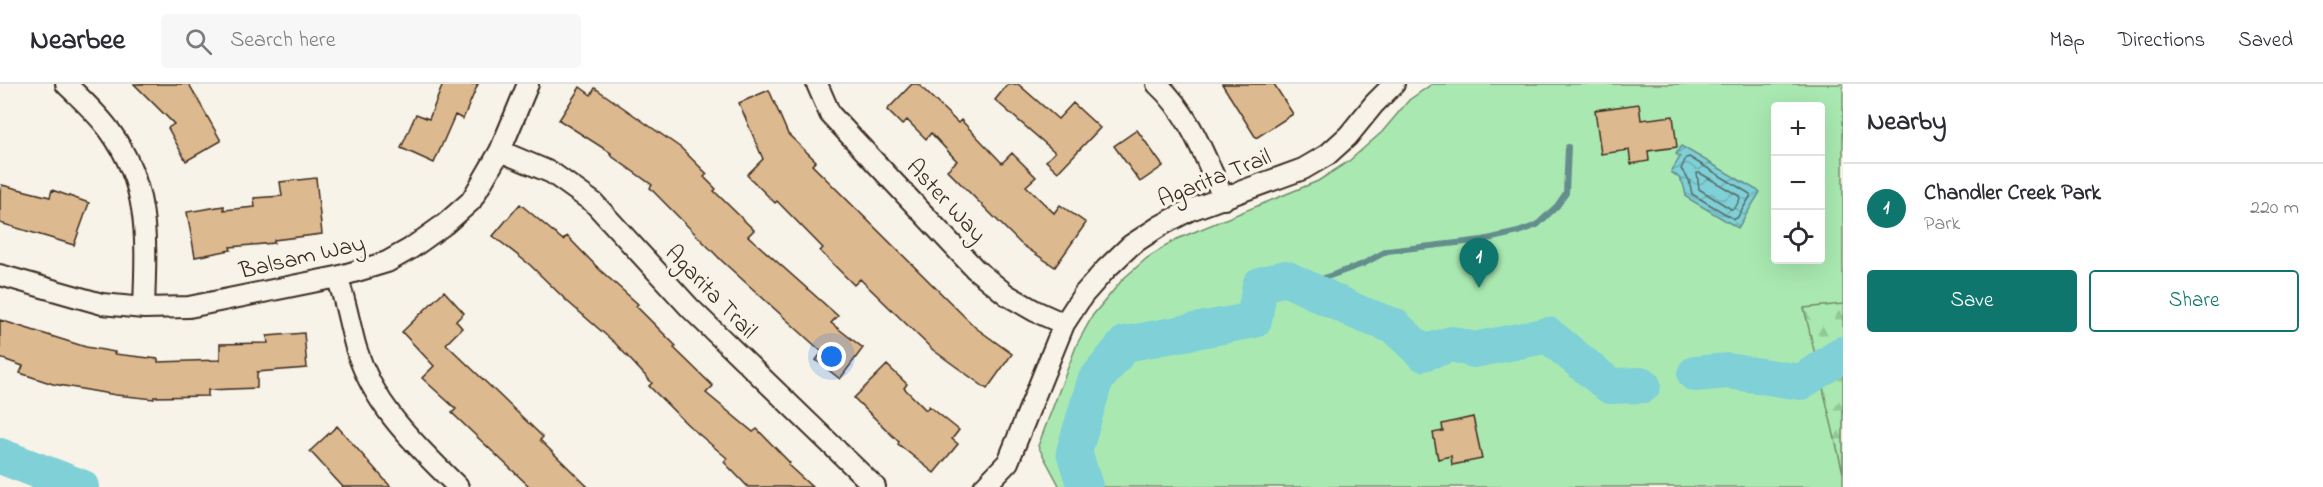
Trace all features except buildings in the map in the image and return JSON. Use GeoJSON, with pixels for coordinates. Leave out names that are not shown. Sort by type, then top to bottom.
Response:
{"type":"FeatureCollection","features":[{"type":"Feature","properties":{"kind":"street"},"geometry":{"type":"LineString","coordinates":[[66,84],[110,130],[128,160],[139,189],[143,205],[146,241],[144,308]]}},
{"type":"Feature","properties":{"kind":"street","name":"Balsam Way"},"geometry":{"type":"LineString","coordinates":[[0,275],[102,304],[144,308],[189,307],[337,277],[387,262],[445,224],[471,201],[500,151],[528,84]]}},
{"type":"Feature","properties":{"kind":"street","name":"Aster Way"},"geometry":{"type":"LineString","coordinates":[[817,84],[830,114],[975,269],[1007,295],[1064,324]]}},
{"type":"Feature","properties":{"kind":"street"},"geometry":{"type":"LineString","coordinates":[[1157,84],[1170,96],[1185,116],[1224,199]]}},
{"type":"Feature","properties":{"kind":"street","name":"Agarita Trail"},"geometry":{"type":"LineString","coordinates":[[984,487],[1008,462],[1064,324],[1083,295],[1106,269],[1131,245],[1190,210],[1303,169],[1327,154],[1348,136],[1394,84]]}},
{"type":"Feature","properties":{"kind":"street","name":"Agarita Trail"},"geometry":{"type":"LineString","coordinates":[[500,151],[552,173],[594,203],[690,308],[875,487]]}},
{"type":"Feature","properties":{"kind":"street"},"geometry":{"type":"LineString","coordinates":[[337,277],[347,304],[356,348],[380,400],[394,422],[458,487]]}},
{"type":"Feature","properties":{"kind":"green space"},"geometry":{"type":"Polygon","coordinates":[[[1432,84],[1843,84],[1843,487],[1060,487],[1038,446],[1077,344],[1093,315],[1123,279],[1147,258],[1177,239],[1318,181],[1349,161],[1382,132],[1409,100],[1432,84]]]}},
{"type":"Feature","properties":{"kind":"green space"},"geometry":{"type":"Polygon","coordinates":[[[1843,304],[1843,473],[1804,308],[1843,304]]]}},
{"type":"Feature","properties":{"kind":"water"},"geometry":{"type":"Polygon","coordinates":[[[1681,146],[1760,192],[1738,228],[1686,197],[1682,182],[1671,172],[1680,157],[1676,154],[1681,146]]]}},
{"type":"Feature","properties":{"kind":"waterway"},"geometry":{"type":"LineString","coordinates":[[1302,286],[1363,264],[1387,251],[1483,240],[1537,225],[1557,206],[1566,193],[1568,147]]}},
{"type":"Feature","properties":{"kind":"waterway"},"geometry":{"type":"LineString","coordinates":[[1085,487],[1074,452],[1095,381],[1125,344],[1254,320],[1260,285],[1285,278],[1361,314],[1394,326],[1423,353],[1452,344],[1474,350],[1548,335],[1610,386],[1643,385]]}},
{"type":"Feature","properties":{"kind":"waterway"},"geometry":{"type":"LineString","coordinates":[[1695,374],[1728,371],[1801,382],[1843,354]]}},
{"type":"Feature","properties":{"kind":"waterway"},"geometry":{"type":"LineString","coordinates":[[0,456],[81,487]]}},
{"type":"Feature","properties":{"kind":"place","name":"Chandler Creek Park"},"geometry":{"type":"Point","coordinates":[1479,288]}}]}
